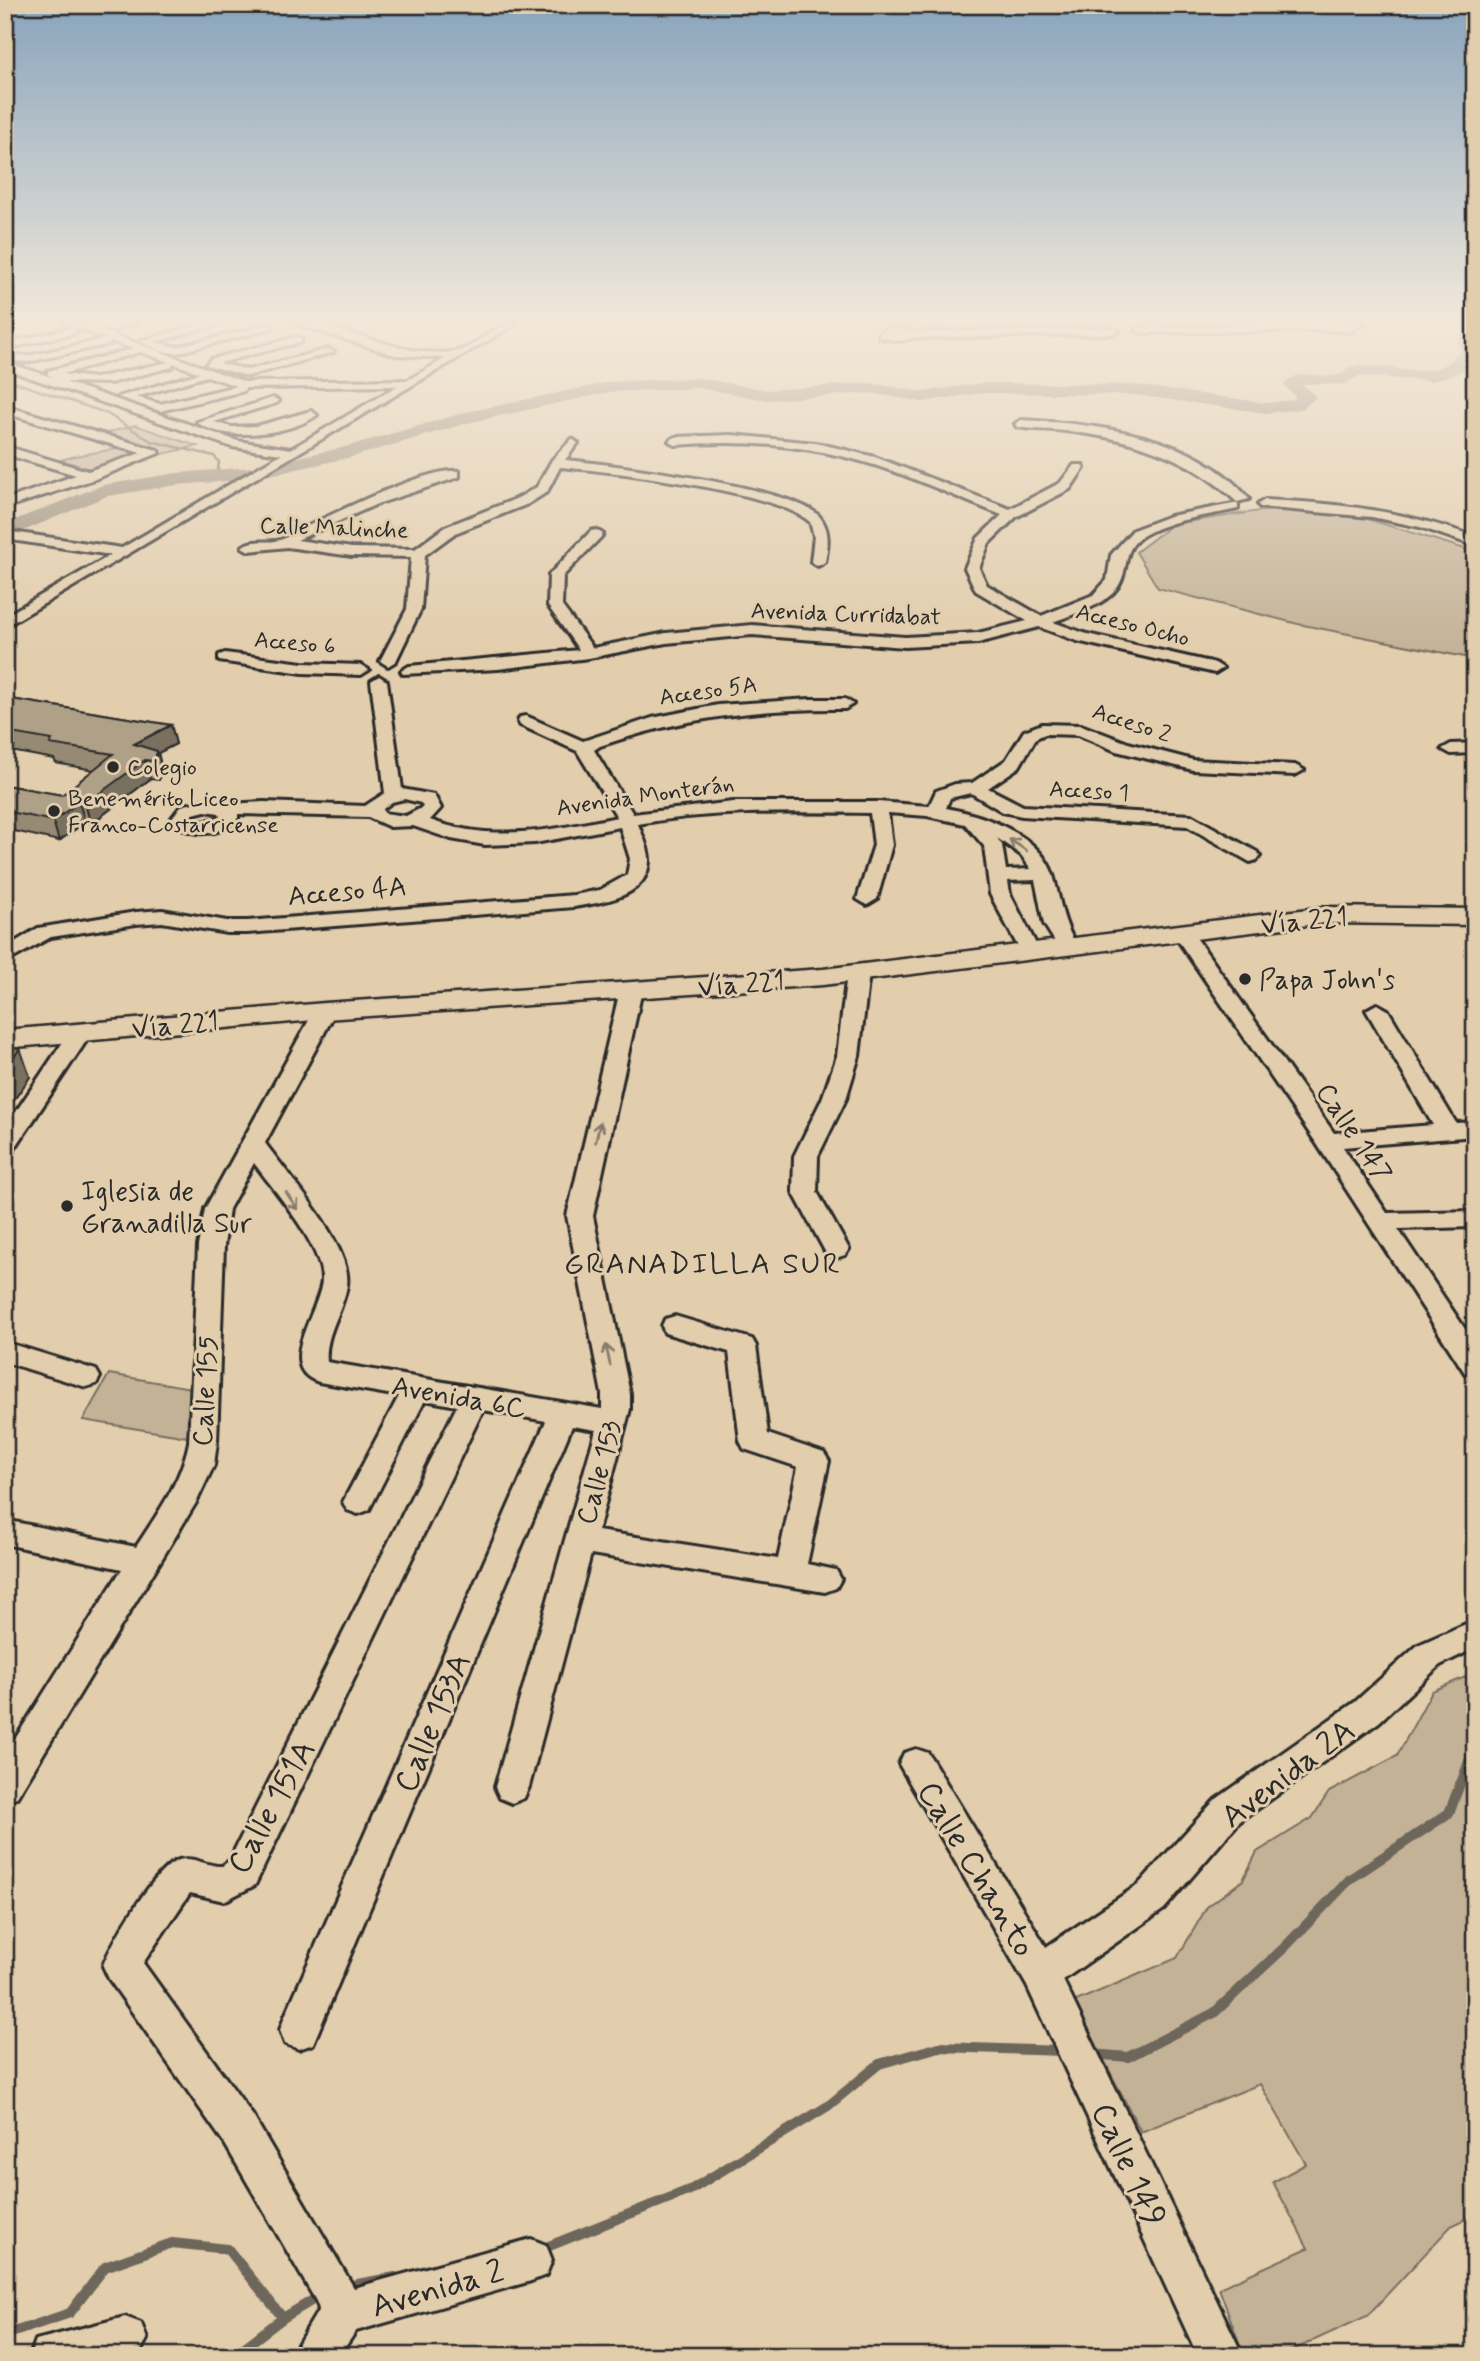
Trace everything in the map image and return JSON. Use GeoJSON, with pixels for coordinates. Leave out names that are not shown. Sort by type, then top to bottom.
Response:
{"type":"FeatureCollection","features":[{"type":"Feature","properties":{"kind":"main road","name":"Vía 221"},"geometry":{"type":"LineString","coordinates":[[5,1039],[325,1011],[858,972],[1325,915],[1475,917]]}},
{"type":"Feature","properties":{"kind":"street"},"geometry":{"type":"LineString","coordinates":[[5,504],[153,453],[86,433]]}},
{"type":"Feature","properties":{"kind":"street"},"geometry":{"type":"LineString","coordinates":[[203,433],[261,449],[295,450]]}},
{"type":"Feature","properties":{"kind":"street"},"geometry":{"type":"LineString","coordinates":[[5,623],[323,433]]}},
{"type":"Feature","properties":{"kind":"street"},"geometry":{"type":"LineString","coordinates":[[1102,433],[1168,451],[1201,465],[1238,502]]}},
{"type":"Feature","properties":{"kind":"street"},"geometry":{"type":"LineString","coordinates":[[675,441],[717,437],[744,439],[858,457],[896,468],[1011,514]]}},
{"type":"Feature","properties":{"kind":"street"},"geometry":{"type":"LineString","coordinates":[[388,661],[414,609],[418,553],[450,530],[523,501],[542,489],[556,463],[572,443]]}},
{"type":"Feature","properties":{"kind":"street"},"geometry":{"type":"LineString","coordinates":[[5,450],[91,476]]}},
{"type":"Feature","properties":{"kind":"street"},"geometry":{"type":"LineString","coordinates":[[556,463],[618,468],[672,477],[777,499],[799,507],[817,520],[823,539],[818,562]]}},
{"type":"Feature","properties":{"kind":"street","name":"Acceso Ocho"},"geometry":{"type":"LineString","coordinates":[[1078,468],[1065,486],[1011,514],[983,541],[972,568],[981,588],[1040,622],[1082,638],[1215,668]]}},
{"type":"Feature","properties":{"kind":"street"},"geometry":{"type":"LineString","coordinates":[[287,543],[293,537],[347,510],[404,487],[455,474]]}},
{"type":"Feature","properties":{"kind":"street"},"geometry":{"type":"LineString","coordinates":[[5,489],[28,496]]}},
{"type":"Feature","properties":{"kind":"street","name":"Avenida Curridabat"},"geometry":{"type":"LineString","coordinates":[[379,681],[395,679],[409,671],[589,653],[666,638],[752,630],[940,642],[978,638],[1040,622],[1098,598],[1114,581],[1118,555],[1138,533],[1175,519],[1238,502],[1253,510],[1263,509],[1265,504],[1329,507],[1397,516],[1475,542]]}},
{"type":"Feature","properties":{"kind":"street"},"geometry":{"type":"LineString","coordinates":[[589,653],[555,606],[556,575],[596,534]]}},
{"type":"Feature","properties":{"kind":"street"},"geometry":{"type":"LineString","coordinates":[[5,535],[122,552]]}},
{"type":"Feature","properties":{"kind":"street","name":"Calle Malinche"},"geometry":{"type":"LineString","coordinates":[[249,547],[287,543],[352,552],[418,553]]}},
{"type":"Feature","properties":{"kind":"street","name":"Acceso 6"},"geometry":{"type":"LineString","coordinates":[[225,658],[303,668],[361,670]]}},
{"type":"Feature","properties":{"kind":"street"},"geometry":{"type":"LineString","coordinates":[[394,795],[379,681],[362,676],[361,670],[375,663],[388,661],[402,663],[409,671]]}},
{"type":"Feature","properties":{"kind":"street","name":"Acceso 5A"},"geometry":{"type":"LineString","coordinates":[[584,748],[616,734],[679,715],[783,703],[845,704]]}},
{"type":"Feature","properties":{"kind":"street"},"geometry":{"type":"LineString","coordinates":[[526,721],[584,748]]}},
{"type":"Feature","properties":{"kind":"street","name":"Acceso 2"},"geometry":{"type":"LineString","coordinates":[[978,788],[1013,763],[1030,735],[1060,728],[1081,730],[1147,755],[1193,765],[1295,770]]}},
{"type":"Feature","properties":{"kind":"street","name":"Acceso 4A"},"geometry":{"type":"LineString","coordinates":[[5,957],[45,932],[136,918],[162,916],[227,927],[247,927],[574,901],[605,895],[624,887],[636,877],[640,859],[627,819],[584,748]]}},
{"type":"Feature","properties":{"kind":"street"},"geometry":{"type":"LineString","coordinates":[[1451,749],[1475,748]]}},
{"type":"Feature","properties":{"kind":"street"},"geometry":{"type":"LineString","coordinates":[[936,811],[942,795],[957,787],[978,788]]}},
{"type":"Feature","properties":{"kind":"street","name":"Acceso 1"},"geometry":{"type":"LineString","coordinates":[[978,788],[1004,806],[1021,811],[1191,821],[1250,856]]}},
{"type":"Feature","properties":{"kind":"street"},"geometry":{"type":"LineString","coordinates":[[373,812],[376,804],[394,795],[422,796],[432,804],[429,813],[414,820]]}},
{"type":"Feature","properties":{"kind":"street","name":"Avenida Monterán"},"geometry":{"type":"LineString","coordinates":[[229,809],[264,807],[373,812],[388,821],[414,820],[450,834],[484,839],[522,838],[627,819],[747,806],[878,807],[936,811],[969,819],[1000,832],[1030,852],[1044,874],[1054,923],[1068,947]]}},
{"type":"Feature","properties":{"kind":"street"},"geometry":{"type":"LineString","coordinates":[[867,899],[883,845],[878,807]]}},
{"type":"Feature","properties":{"kind":"street"},"geometry":{"type":"LineString","coordinates":[[969,819],[993,845],[1000,894],[1030,952]]}},
{"type":"Feature","properties":{"kind":"street"},"geometry":{"type":"LineString","coordinates":[[996,876],[1044,874]]}},
{"type":"Feature","properties":{"kind":"street","name":"Calle 147"},"geometry":{"type":"LineString","coordinates":[[1184,933],[1327,1141],[1475,1366]]}},
{"type":"Feature","properties":{"kind":"street"},"geometry":{"type":"LineString","coordinates":[[836,1249],[805,1192],[806,1156],[834,1099],[848,1056],[858,972]]}},
{"type":"Feature","properties":{"kind":"street","name":"Calle 153"},"geometry":{"type":"LineString","coordinates":[[512,1787],[612,1422],[616,1394],[580,1216],[631,990]]}},
{"type":"Feature","properties":{"kind":"street"},"geometry":{"type":"LineString","coordinates":[[1377,1010],[1448,1130]]}},
{"type":"Feature","properties":{"kind":"street","name":"Calle 155"},"geometry":{"type":"LineString","coordinates":[[5,1786],[186,1493],[198,1465],[203,1442],[211,1246],[217,1209],[325,1011]]}},
{"type":"Feature","properties":{"kind":"street"},"geometry":{"type":"LineString","coordinates":[[5,1146],[81,1032]]}},
{"type":"Feature","properties":{"kind":"street"},"geometry":{"type":"LineString","coordinates":[[1327,1141],[1475,1129]]}},
{"type":"Feature","properties":{"kind":"street","name":"Avenida 6C"},"geometry":{"type":"LineString","coordinates":[[254,1145],[327,1253],[335,1274],[333,1295],[310,1363],[319,1372],[612,1422]]}},
{"type":"Feature","properties":{"kind":"street"},"geometry":{"type":"LineString","coordinates":[[1379,1221],[1475,1219]]}},
{"type":"Feature","properties":{"kind":"street"},"geometry":{"type":"LineString","coordinates":[[675,1326],[742,1346],[753,1439],[814,1461],[790,1573]]}},
{"type":"Feature","properties":{"kind":"street"},"geometry":{"type":"LineString","coordinates":[[5,1352],[86,1377]]}},
{"type":"Feature","properties":{"kind":"street"},"geometry":{"type":"LineString","coordinates":[[358,1503],[417,1388]]}},
{"type":"Feature","properties":{"kind":"street","name":"Calle 151A"},"geometry":{"type":"LineString","coordinates":[[342,2313],[332,2288],[239,2130],[122,1966],[125,1957],[180,1877],[186,1876],[215,1885],[230,1884],[242,1873],[475,1398]]}},
{"type":"Feature","properties":{"kind":"street","name":"Calle 153A"},"geometry":{"type":"LineString","coordinates":[[299,2030],[563,1414]]}},
{"type":"Feature","properties":{"kind":"street"},"geometry":{"type":"LineString","coordinates":[[5,1531],[143,1561]]}},
{"type":"Feature","properties":{"kind":"street"},"geometry":{"type":"LineString","coordinates":[[579,1540],[825,1579]]}},
{"type":"Feature","properties":{"kind":"street","name":"Avenida 2A"},"geometry":{"type":"LineString","coordinates":[[1040,1973],[1151,1897],[1227,1811],[1367,1712],[1429,1655],[1475,1633]]}},
{"type":"Feature","properties":{"kind":"street","name":"Calle Chanto"},"geometry":{"type":"LineString","coordinates":[[916,1764],[1040,1973]]}},
{"type":"Feature","properties":{"kind":"street","name":"Calle 149"},"geometry":{"type":"LineString","coordinates":[[1040,1973],[1221,2356]]}},
{"type":"Feature","properties":{"kind":"street","name":"Avenida 2"},"geometry":{"type":"LineString","coordinates":[[342,2313],[531,2260]]}},
{"type":"Feature","properties":{"kind":"street"},"geometry":{"type":"LineString","coordinates":[[313,2356],[342,2313]]}},
{"type":"Feature","properties":{"kind":"street"},"geometry":{"type":"LineString","coordinates":[[52,2356],[125,2339]]}},
{"type":"Feature","properties":{"kind":"shaded area"},"geometry":{"type":"Polygon","coordinates":[[[159,433],[197,446],[163,454],[103,434],[159,433]]]}},
{"type":"Feature","properties":{"kind":"shaded area"},"geometry":{"type":"Polygon","coordinates":[[[122,447],[149,453],[97,471],[61,460],[107,451],[122,447]]]}},
{"type":"Feature","properties":{"kind":"shaded area"},"geometry":{"type":"Polygon","coordinates":[[[1338,510],[1475,552],[1475,659],[1298,624],[1158,588],[1136,552],[1173,524],[1260,511],[1338,510]]]}},
{"type":"Feature","properties":{"kind":"shaded area"},"geometry":{"type":"Polygon","coordinates":[[[109,1374],[197,1389],[194,1438],[83,1420],[109,1374]]]}},
{"type":"Feature","properties":{"kind":"shaded area"},"geometry":{"type":"Polygon","coordinates":[[[1475,1673],[1475,2215],[1451,2226],[1367,2316],[1280,2356],[1244,2356],[1219,2288],[1308,2248],[1273,2182],[1306,2164],[1260,2084],[1141,2132],[1074,2002],[1177,1958],[1207,1907],[1243,1880],[1257,1852],[1312,1818],[1329,1792],[1397,1756],[1432,1691],[1475,1673]]]}},
{"type":"Feature","properties":{"kind":"building"},"geometry":{"type":"Polygon","coordinates":[[[5,698],[171,725],[134,744],[157,751],[155,761],[145,760],[85,804],[79,802],[53,821],[5,811],[5,785],[62,795],[113,754],[50,744],[52,740],[5,732],[5,698]]]}},
{"type":"Feature","properties":{"kind":"building"},"geometry":{"type":"Polygon","coordinates":[[[20,1048],[5,1070],[5,1050],[20,1048]]]}},
{"type":"Feature","properties":{"kind":"waterway"},"geometry":{"type":"LineString","coordinates":[[138,433],[151,441],[214,456],[219,462],[217,476]]}},
{"type":"Feature","properties":{"kind":"waterway"},"geometry":{"type":"LineString","coordinates":[[5,537],[11,536],[14,527],[103,491],[177,479],[252,473],[345,453],[412,433]]}},
{"type":"Feature","properties":{"kind":"waterway"},"geometry":{"type":"LineString","coordinates":[[1459,1786],[1470,1756],[1475,1755]]}},
{"type":"Feature","properties":{"kind":"waterway"},"geometry":{"type":"LineString","coordinates":[[1092,2054],[1128,2057],[1214,2013],[1285,1947],[1350,1879],[1449,1813],[1460,1784]]}},
{"type":"Feature","properties":{"kind":"waterway"},"geometry":{"type":"LineString","coordinates":[[539,2250],[692,2189],[828,2106],[879,2064],[939,2047],[1064,2051]]}},
{"type":"Feature","properties":{"kind":"waterway"},"geometry":{"type":"LineString","coordinates":[[5,2335],[70,2313],[105,2267],[172,2243],[228,2249],[283,2318]]}},
{"type":"Feature","properties":{"kind":"waterway"},"geometry":{"type":"LineString","coordinates":[[347,2286],[395,2277]]}},
{"type":"Feature","properties":{"kind":"waterway"},"geometry":{"type":"LineString","coordinates":[[283,2318],[321,2295]]}},
{"type":"Feature","properties":{"kind":"waterway"},"geometry":{"type":"LineString","coordinates":[[233,2356],[283,2318]]}},
{"type":"Feature","properties":{"kind":"place","name":"Colegio"},"geometry":{"type":"Point","coordinates":[113,767]}},
{"type":"Feature","properties":{"kind":"place","name":"Benemérito Liceo Franco-Costarricense"},"geometry":{"type":"Point","coordinates":[54,811]}},
{"type":"Feature","properties":{"kind":"place","name":"Papa John's"},"geometry":{"type":"Point","coordinates":[1245,979]}},
{"type":"Feature","properties":{"kind":"place","name":"Iglesia de Granadilla Sur"},"geometry":{"type":"Point","coordinates":[67,1206]}},
{"type":"Feature","properties":{"kind":"district","name":"GRANADILLA SUR"},"geometry":{"type":"Point","coordinates":[703,1263]}}]}
